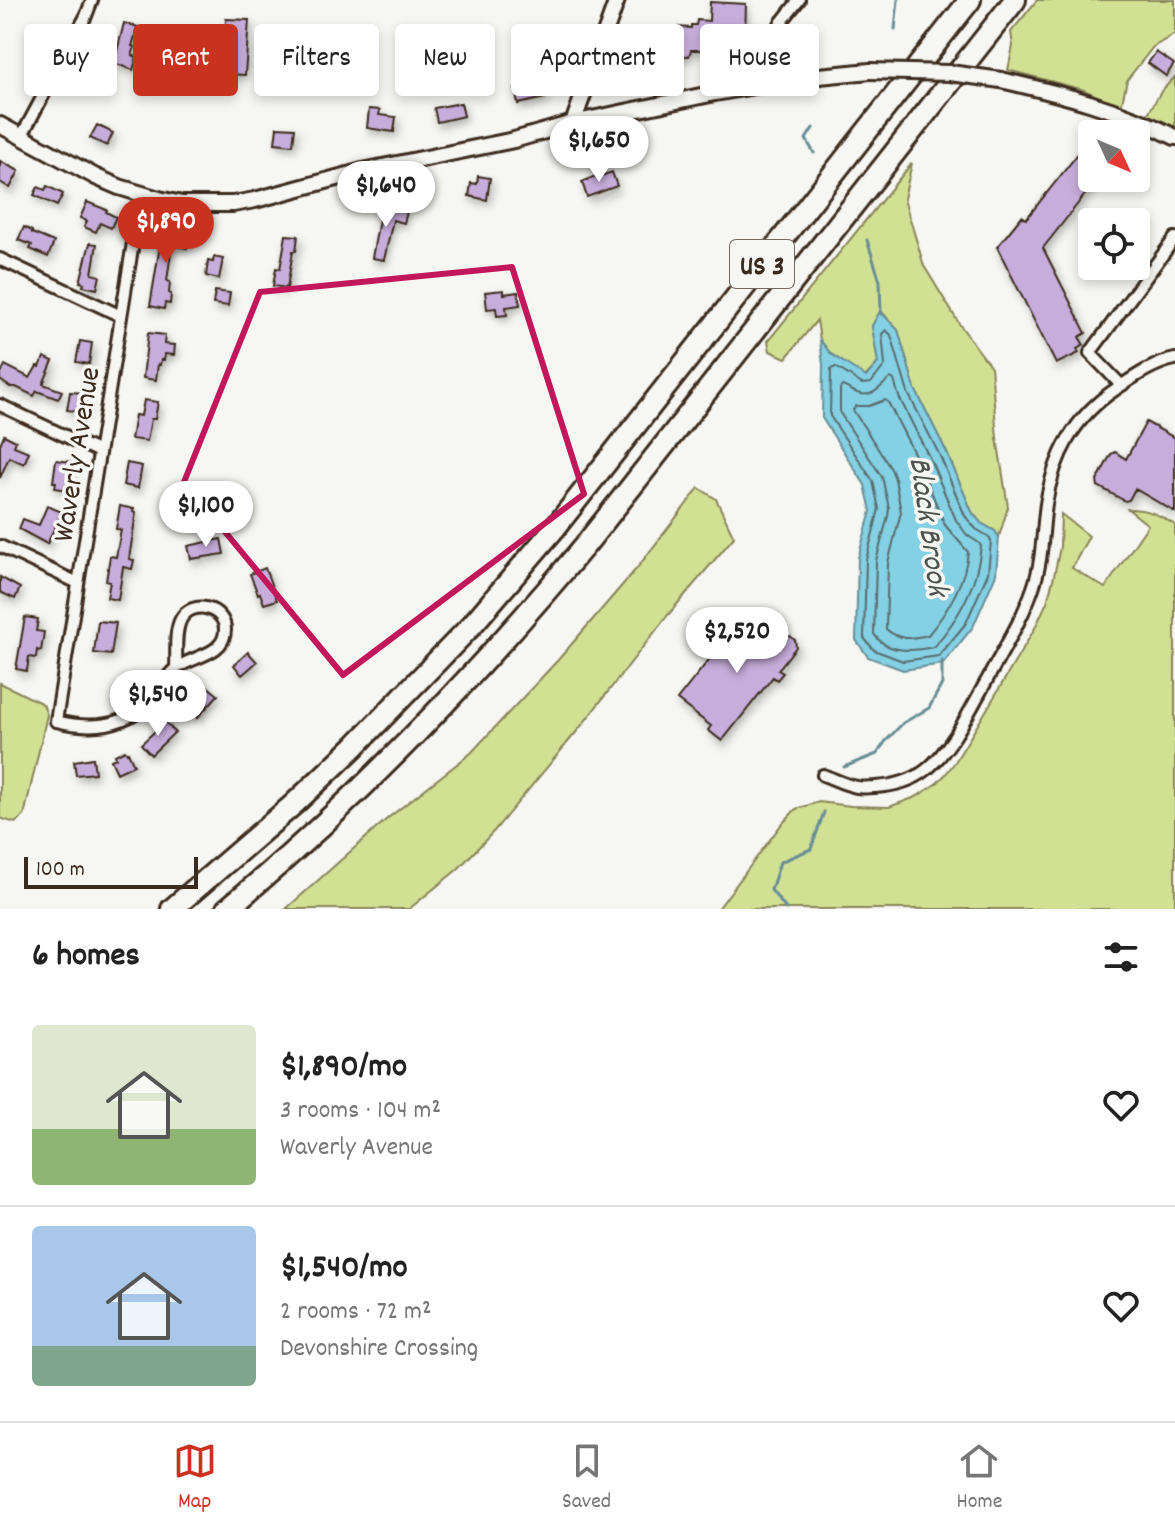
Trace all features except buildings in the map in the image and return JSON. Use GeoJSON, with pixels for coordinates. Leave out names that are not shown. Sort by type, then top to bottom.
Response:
{"type":"FeatureCollection","features":[{"type":"Feature","properties":{"kind":"highway","name":"US 3"},"geometry":{"type":"LineString","coordinates":[[172,909],[294,804],[471,626],[554,529],[970,0]]}},
{"type":"Feature","properties":{"kind":"highway","name":"US 3"},"geometry":{"type":"LineString","coordinates":[[227,909],[388,763],[533,608],[1015,0]]}},
{"type":"Feature","properties":{"kind":"main road"},"geometry":{"type":"LineString","coordinates":[[573,123],[617,0]]}},
{"type":"Feature","properties":{"kind":"main road"},"geometry":{"type":"LineString","coordinates":[[0,125],[119,187],[182,204],[233,204],[255,200],[363,171],[514,140],[573,123],[772,82],[870,71],[950,73],[1001,80],[1096,104],[1175,137]]}},
{"type":"Feature","properties":{"kind":"street"},"geometry":{"type":"LineString","coordinates":[[21,137],[92,0]]}},
{"type":"Feature","properties":{"kind":"street"},"geometry":{"type":"LineString","coordinates":[[780,24],[799,0]]}},
{"type":"Feature","properties":{"kind":"street","name":"Waverly Avenue"},"geometry":{"type":"LineString","coordinates":[[141,193],[56,721],[88,726],[120,721],[147,704],[176,668]]}},
{"type":"Feature","properties":{"kind":"street"},"geometry":{"type":"LineString","coordinates":[[1121,385],[1090,353],[1175,238]]}},
{"type":"Feature","properties":{"kind":"street"},"geometry":{"type":"LineString","coordinates":[[0,259],[121,316]]}},
{"type":"Feature","properties":{"kind":"street"},"geometry":{"type":"LineString","coordinates":[[823,775],[858,788],[886,786],[925,770],[941,754],[1007,644],[1034,586],[1041,555],[1046,504],[1067,437],[1105,396],[1165,360],[1175,359]]}},
{"type":"Feature","properties":{"kind":"street"},"geometry":{"type":"LineString","coordinates":[[0,405],[99,452]]}},
{"type":"Feature","properties":{"kind":"street"},"geometry":{"type":"LineString","coordinates":[[0,546],[78,583]]}},
{"type":"Feature","properties":{"kind":"street"},"geometry":{"type":"LineString","coordinates":[[197,607],[216,612],[225,630],[220,644],[176,668],[181,619],[197,607]]}},
{"type":"Feature","properties":{"kind":"highlighted area"},"geometry":{"type":"Polygon","coordinates":[[[512,267],[584,494],[343,675],[184,482],[260,292],[512,267]]]}},
{"type":"Feature","properties":{"kind":"green space"},"geometry":{"type":"Polygon","coordinates":[[[1037,0],[1175,0],[1175,34],[1153,47],[1127,80],[1121,107],[1084,90],[1008,70],[1013,46],[1011,32],[1037,0]]]}},
{"type":"Feature","properties":{"kind":"green space"},"geometry":{"type":"Polygon","coordinates":[[[1175,77],[1175,130],[1147,115],[1162,90],[1175,77]]]}},
{"type":"Feature","properties":{"kind":"green space"},"geometry":{"type":"Polygon","coordinates":[[[912,163],[904,199],[924,266],[960,325],[991,367],[997,438],[1008,507],[999,537],[972,512],[915,389],[898,330],[881,311],[872,326],[878,363],[865,377],[831,354],[820,340],[817,320],[786,358],[770,351],[768,341],[912,163]]]}},
{"type":"Feature","properties":{"kind":"green space"},"geometry":{"type":"Polygon","coordinates":[[[699,488],[716,499],[734,537],[578,730],[494,831],[458,869],[409,909],[286,909],[388,818],[471,753],[558,660],[637,568],[699,488]]]}},
{"type":"Feature","properties":{"kind":"green space"},"geometry":{"type":"Polygon","coordinates":[[[1128,509],[1153,513],[1175,525],[1175,909],[718,909],[796,809],[819,802],[889,807],[916,797],[937,783],[955,762],[980,721],[1047,602],[1060,547],[1061,514],[1089,536],[1072,568],[1105,588],[1148,525],[1128,509]]]}},
{"type":"Feature","properties":{"kind":"green space"},"geometry":{"type":"Polygon","coordinates":[[[0,683],[43,704],[47,715],[24,816],[15,823],[0,818],[0,683]]]}},
{"type":"Feature","properties":{"kind":"water"},"geometry":{"type":"Polygon","coordinates":[[[880,311],[898,330],[915,389],[972,512],[999,537],[996,574],[973,627],[943,664],[903,670],[868,657],[856,640],[858,558],[871,511],[865,485],[822,418],[820,340],[831,354],[866,377],[878,363],[872,326],[880,311]]]}},
{"type":"Feature","properties":{"kind":"waterway","name":"Black Brook"},"geometry":{"type":"LineString","coordinates":[[895,29],[898,0]]}},
{"type":"Feature","properties":{"kind":"waterway","name":"Black Brook"},"geometry":{"type":"LineString","coordinates":[[813,128],[806,139],[814,153]]}},
{"type":"Feature","properties":{"kind":"waterway","name":"Black Brook"},"geometry":{"type":"LineString","coordinates":[[867,240],[880,281],[881,314]]}},
{"type":"Feature","properties":{"kind":"waterway","name":"Black Brook"},"geometry":{"type":"LineString","coordinates":[[844,767],[877,754],[903,723],[929,708],[942,684],[942,661]]}},
{"type":"Feature","properties":{"kind":"waterway","name":"Black Brook"},"geometry":{"type":"LineString","coordinates":[[786,909],[771,890],[780,862],[811,849],[824,812]]}}]}
